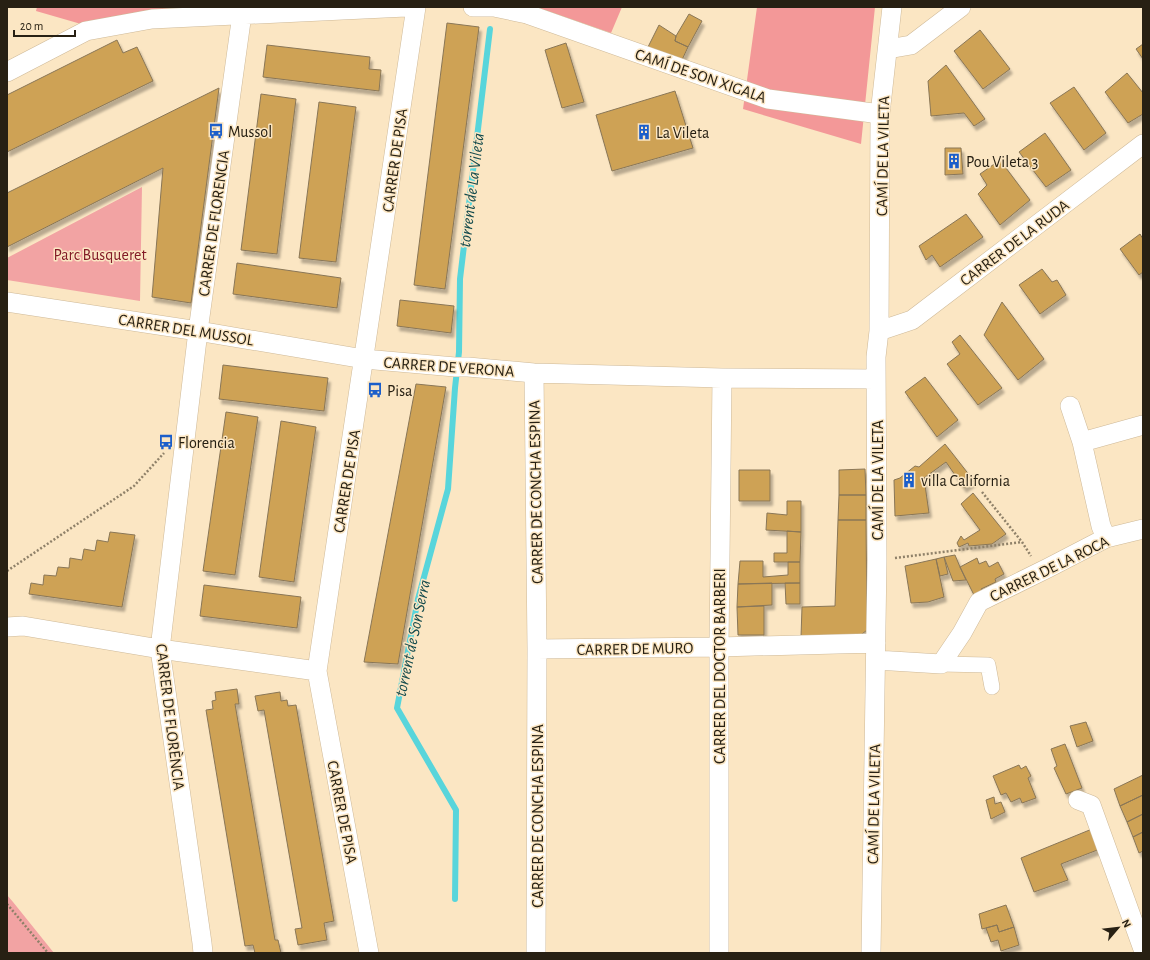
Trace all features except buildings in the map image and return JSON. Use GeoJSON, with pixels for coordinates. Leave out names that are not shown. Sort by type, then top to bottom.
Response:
{"type":"FeatureCollection","features":[{"type":"Feature","properties":{"kind":"street"},"geometry":{"type":"LineString","coordinates":[[7,72],[86,31],[152,19],[406,7]]}},
{"type":"Feature","properties":{"kind":"street","name":"CARRER DE PISA"},"geometry":{"type":"LineString","coordinates":[[369,953],[317,671],[416,7]]}},
{"type":"Feature","properties":{"kind":"street","name":"CAMÍ DE SON XIGALA"},"geometry":{"type":"LineString","coordinates":[[472,7],[494,7],[527,14],[768,99],[880,114]]}},
{"type":"Feature","properties":{"kind":"street","name":"CAMÍ DE LA VILETA"},"geometry":{"type":"LineString","coordinates":[[871,953],[877,560],[876,356],[879,331],[880,114],[892,7]]}},
{"type":"Feature","properties":{"kind":"street"},"geometry":{"type":"LineString","coordinates":[[888,49],[911,45],[961,7]]}},
{"type":"Feature","properties":{"kind":"street","name":"CARRER DE FLORENCIA"},"geometry":{"type":"LineString","coordinates":[[186,432],[198,330],[242,14]]}},
{"type":"Feature","properties":{"kind":"street","name":"CARRER DE LA RUDA"},"geometry":{"type":"LineString","coordinates":[[879,331],[912,320],[1143,144]]}},
{"type":"Feature","properties":{"kind":"street","name":"CARRER DEL MUSSOL"},"geometry":{"type":"LineString","coordinates":[[7,302],[198,330],[364,359]]}},
{"type":"Feature","properties":{"kind":"street","name":"CARRER DE VERONA"},"geometry":{"type":"LineString","coordinates":[[364,359],[534,373]]}},
{"type":"Feature","properties":{"kind":"street"},"geometry":{"type":"LineString","coordinates":[[534,373],[722,378],[876,379]]}},
{"type":"Feature","properties":{"kind":"street","name":"CARRER DE CONCHA ESPINA"},"geometry":{"type":"LineString","coordinates":[[534,373],[537,649],[536,953]]}},
{"type":"Feature","properties":{"kind":"street","name":"CARRER DEL DOCTOR BARBERI"},"geometry":{"type":"LineString","coordinates":[[719,953],[719,647],[722,378]]}},
{"type":"Feature","properties":{"kind":"street"},"geometry":{"type":"LineString","coordinates":[[1070,406],[1082,442],[1101,526],[1106,538]]}},
{"type":"Feature","properties":{"kind":"street"},"geometry":{"type":"LineString","coordinates":[[1082,442],[1143,425]]}},
{"type":"Feature","properties":{"kind":"street","name":"CARRER DE FLORÈNCIA"},"geometry":{"type":"LineString","coordinates":[[186,432],[160,649],[204,950]]}},
{"type":"Feature","properties":{"kind":"street","name":"CARRER DE LA ROCA"},"geometry":{"type":"LineString","coordinates":[[941,664],[962,633],[979,602],[1106,538],[1143,528]]}},
{"type":"Feature","properties":{"kind":"street"},"geometry":{"type":"LineString","coordinates":[[7,627],[24,626],[160,649],[317,671]]}},
{"type":"Feature","properties":{"kind":"street","name":"CARRER DE MURO"},"geometry":{"type":"LineString","coordinates":[[537,649],[719,647],[876,651]]}},
{"type":"Feature","properties":{"kind":"street"},"geometry":{"type":"LineString","coordinates":[[876,651],[941,664],[988,665],[992,686]]}},
{"type":"Feature","properties":{"kind":"street"},"geometry":{"type":"LineString","coordinates":[[1078,800],[1091,805],[1143,949]]}},
{"type":"Feature","properties":{"kind":"path"},"geometry":{"type":"LineString","coordinates":[[7,571],[134,486],[160,456],[186,432]]}},
{"type":"Feature","properties":{"kind":"path"},"geometry":{"type":"LineString","coordinates":[[982,492],[1022,542],[1039,573]]}},
{"type":"Feature","properties":{"kind":"path"},"geometry":{"type":"LineString","coordinates":[[877,560],[1022,542]]}},
{"type":"Feature","properties":{"kind":"path"},"geometry":{"type":"LineString","coordinates":[[7,904],[48,953]]}},
{"type":"Feature","properties":{"kind":"green space","name":"Parc Busqueret"},"geometry":{"type":"Polygon","coordinates":[[[142,187],[140,301],[7,280],[7,258],[142,187]]]}},
{"type":"Feature","properties":{"kind":"green space"},"geometry":{"type":"Polygon","coordinates":[[[7,895],[13,902],[54,953],[7,953],[7,895]]]}},
{"type":"Feature","properties":{"kind":"shaded area"},"geometry":{"type":"Polygon","coordinates":[[[37,7],[180,7],[81,24],[36,11],[37,7]]]}},
{"type":"Feature","properties":{"kind":"shaded area"},"geometry":{"type":"Polygon","coordinates":[[[536,7],[622,7],[611,33],[536,7]]]}},
{"type":"Feature","properties":{"kind":"shaded area"},"geometry":{"type":"Polygon","coordinates":[[[757,7],[875,7],[861,144],[743,109],[757,7]]]}},
{"type":"Feature","properties":{"kind":"waterway","name":"torrent de Son Serra"},"geometry":{"type":"LineString","coordinates":[[455,899],[456,810],[397,708],[418,599],[448,489],[459,352],[460,279],[490,29]]}},
{"type":"Feature","properties":{"kind":"place","name":"Mussol"},"geometry":{"type":"Point","coordinates":[216,131]}},
{"type":"Feature","properties":{"kind":"place","name":"La Vileta"},"geometry":{"type":"Point","coordinates":[644,132]}},
{"type":"Feature","properties":{"kind":"place","name":"Pou Vileta 3"},"geometry":{"type":"Point","coordinates":[954,161]}},
{"type":"Feature","properties":{"kind":"place","name":"Pisa"},"geometry":{"type":"Point","coordinates":[375,390]}},
{"type":"Feature","properties":{"kind":"place","name":"Florencia"},"geometry":{"type":"Point","coordinates":[166,442]}},
{"type":"Feature","properties":{"kind":"place","name":"villa California"},"geometry":{"type":"Point","coordinates":[909,480]}},
{"type":"Feature","properties":{"kind":"water label","name":"torrent de La Vileta"},"geometry":{"type":"Point","coordinates":[471,190]}}]}
